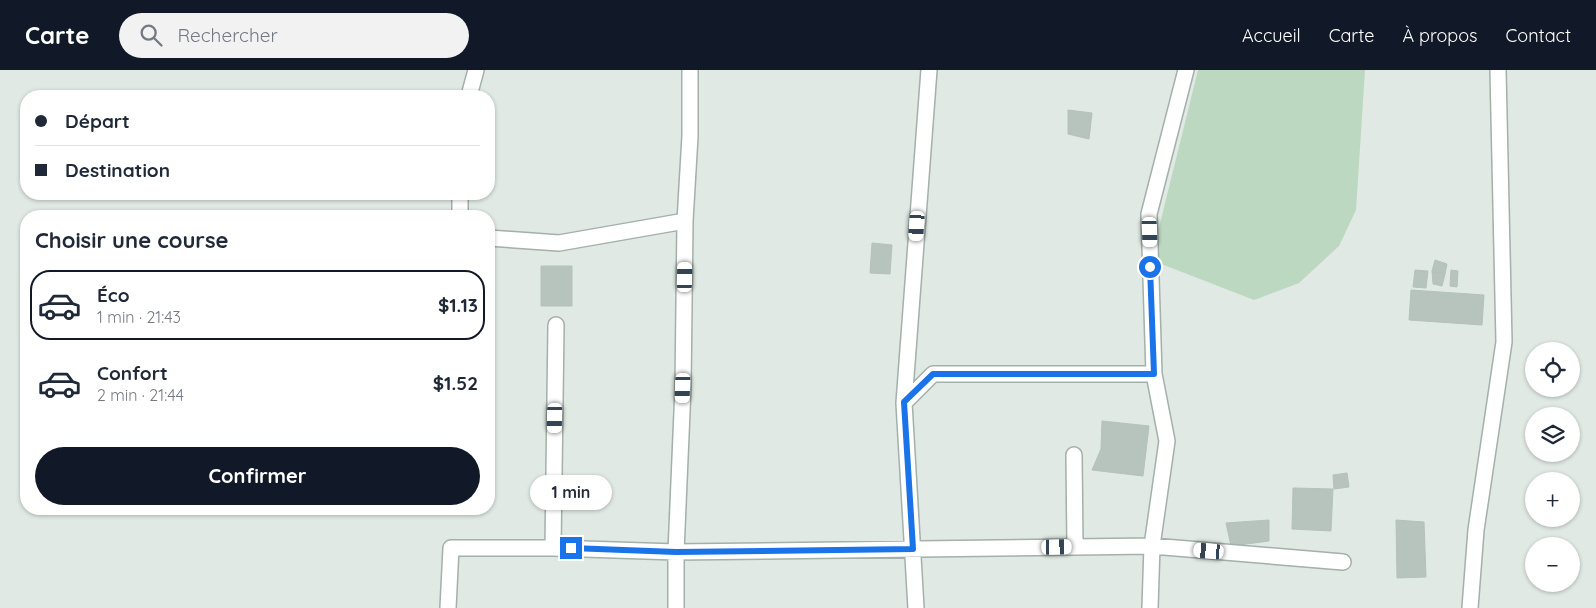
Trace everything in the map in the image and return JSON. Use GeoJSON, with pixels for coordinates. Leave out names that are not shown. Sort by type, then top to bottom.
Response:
{"type":"FeatureCollection","features":[{"type":"Feature","properties":{"kind":"street"},"geometry":{"type":"LineString","coordinates":[[471,90],[476,70]]}},
{"type":"Feature","properties":{"kind":"street"},"geometry":{"type":"LineString","coordinates":[[676,608],[676,552],[683,388],[685,221],[690,136],[690,70]]}},
{"type":"Feature","properties":{"kind":"street"},"geometry":{"type":"LineString","coordinates":[[916,608],[904,402],[929,70]]}},
{"type":"Feature","properties":{"kind":"street"},"geometry":{"type":"LineString","coordinates":[[1150,608],[1152,546],[1167,441],[1154,374],[1149,214],[1186,70]]}},
{"type":"Feature","properties":{"kind":"street"},"geometry":{"type":"LineString","coordinates":[[1470,608],[1476,530],[1504,342],[1498,70]]}},
{"type":"Feature","properties":{"kind":"street"},"geometry":{"type":"LineString","coordinates":[[495,238],[559,243],[685,221]]}},
{"type":"Feature","properties":{"kind":"street"},"geometry":{"type":"LineString","coordinates":[[553,548],[556,325]]}},
{"type":"Feature","properties":{"kind":"street"},"geometry":{"type":"LineString","coordinates":[[904,402],[933,374],[1154,374]]}},
{"type":"Feature","properties":{"kind":"street"},"geometry":{"type":"LineString","coordinates":[[1074,456],[1076,547]]}},
{"type":"Feature","properties":{"kind":"street"},"geometry":{"type":"LineString","coordinates":[[448,608],[451,548],[553,548],[676,552],[1152,546],[1343,562]]}},
{"type":"Feature","properties":{"kind":"green space"},"geometry":{"type":"Polygon","coordinates":[[[1198,70],[1365,70],[1356,210],[1339,246],[1299,283],[1254,300],[1151,260],[1198,70]]]}},
{"type":"Feature","properties":{"kind":"building"},"geometry":{"type":"Polygon","coordinates":[[[1068,110],[1092,113],[1089,139],[1068,134],[1068,110]]]}},
{"type":"Feature","properties":{"kind":"building"},"geometry":{"type":"Polygon","coordinates":[[[872,243],[892,245],[890,274],[870,273],[872,243]]]}},
{"type":"Feature","properties":{"kind":"building"},"geometry":{"type":"Polygon","coordinates":[[[1435,260],[1447,264],[1445,274],[1432,271],[1435,260]]]}},
{"type":"Feature","properties":{"kind":"building"},"geometry":{"type":"Polygon","coordinates":[[[541,266],[572,266],[572,306],[541,306],[541,266]]]}},
{"type":"Feature","properties":{"kind":"building"},"geometry":{"type":"Polygon","coordinates":[[[1415,270],[1428,271],[1426,288],[1413,287],[1415,270]]]}},
{"type":"Feature","properties":{"kind":"building"},"geometry":{"type":"Polygon","coordinates":[[[1451,270],[1458,271],[1457,287],[1450,286],[1451,270]]]}},
{"type":"Feature","properties":{"kind":"building"},"geometry":{"type":"Polygon","coordinates":[[[1432,271],[1445,274],[1442,286],[1433,284],[1432,271]]]}},
{"type":"Feature","properties":{"kind":"building"},"geometry":{"type":"Polygon","coordinates":[[[1411,290],[1484,295],[1482,325],[1409,320],[1411,290]]]}},
{"type":"Feature","properties":{"kind":"building"},"geometry":{"type":"Polygon","coordinates":[[[1102,421],[1149,426],[1143,476],[1092,470],[1101,449],[1102,421]]]}},
{"type":"Feature","properties":{"kind":"building"},"geometry":{"type":"Polygon","coordinates":[[[1347,473],[1349,487],[1334,489],[1333,475],[1347,473]]]}},
{"type":"Feature","properties":{"kind":"building"},"geometry":{"type":"Polygon","coordinates":[[[1293,488],[1333,489],[1331,531],[1292,529],[1293,488]]]}},
{"type":"Feature","properties":{"kind":"building"},"geometry":{"type":"Polygon","coordinates":[[[1269,520],[1269,541],[1231,546],[1226,523],[1269,520]]]}},
{"type":"Feature","properties":{"kind":"building"},"geometry":{"type":"Polygon","coordinates":[[[1396,520],[1424,522],[1426,577],[1397,578],[1396,520]]]}},
{"type":"Feature","properties":{"kind":"route"},"geometry":{"type":"LineString","coordinates":[[571,548],[676,552],[913,549],[904,402],[933,374],[1154,374],[1150,267]]}}]}
